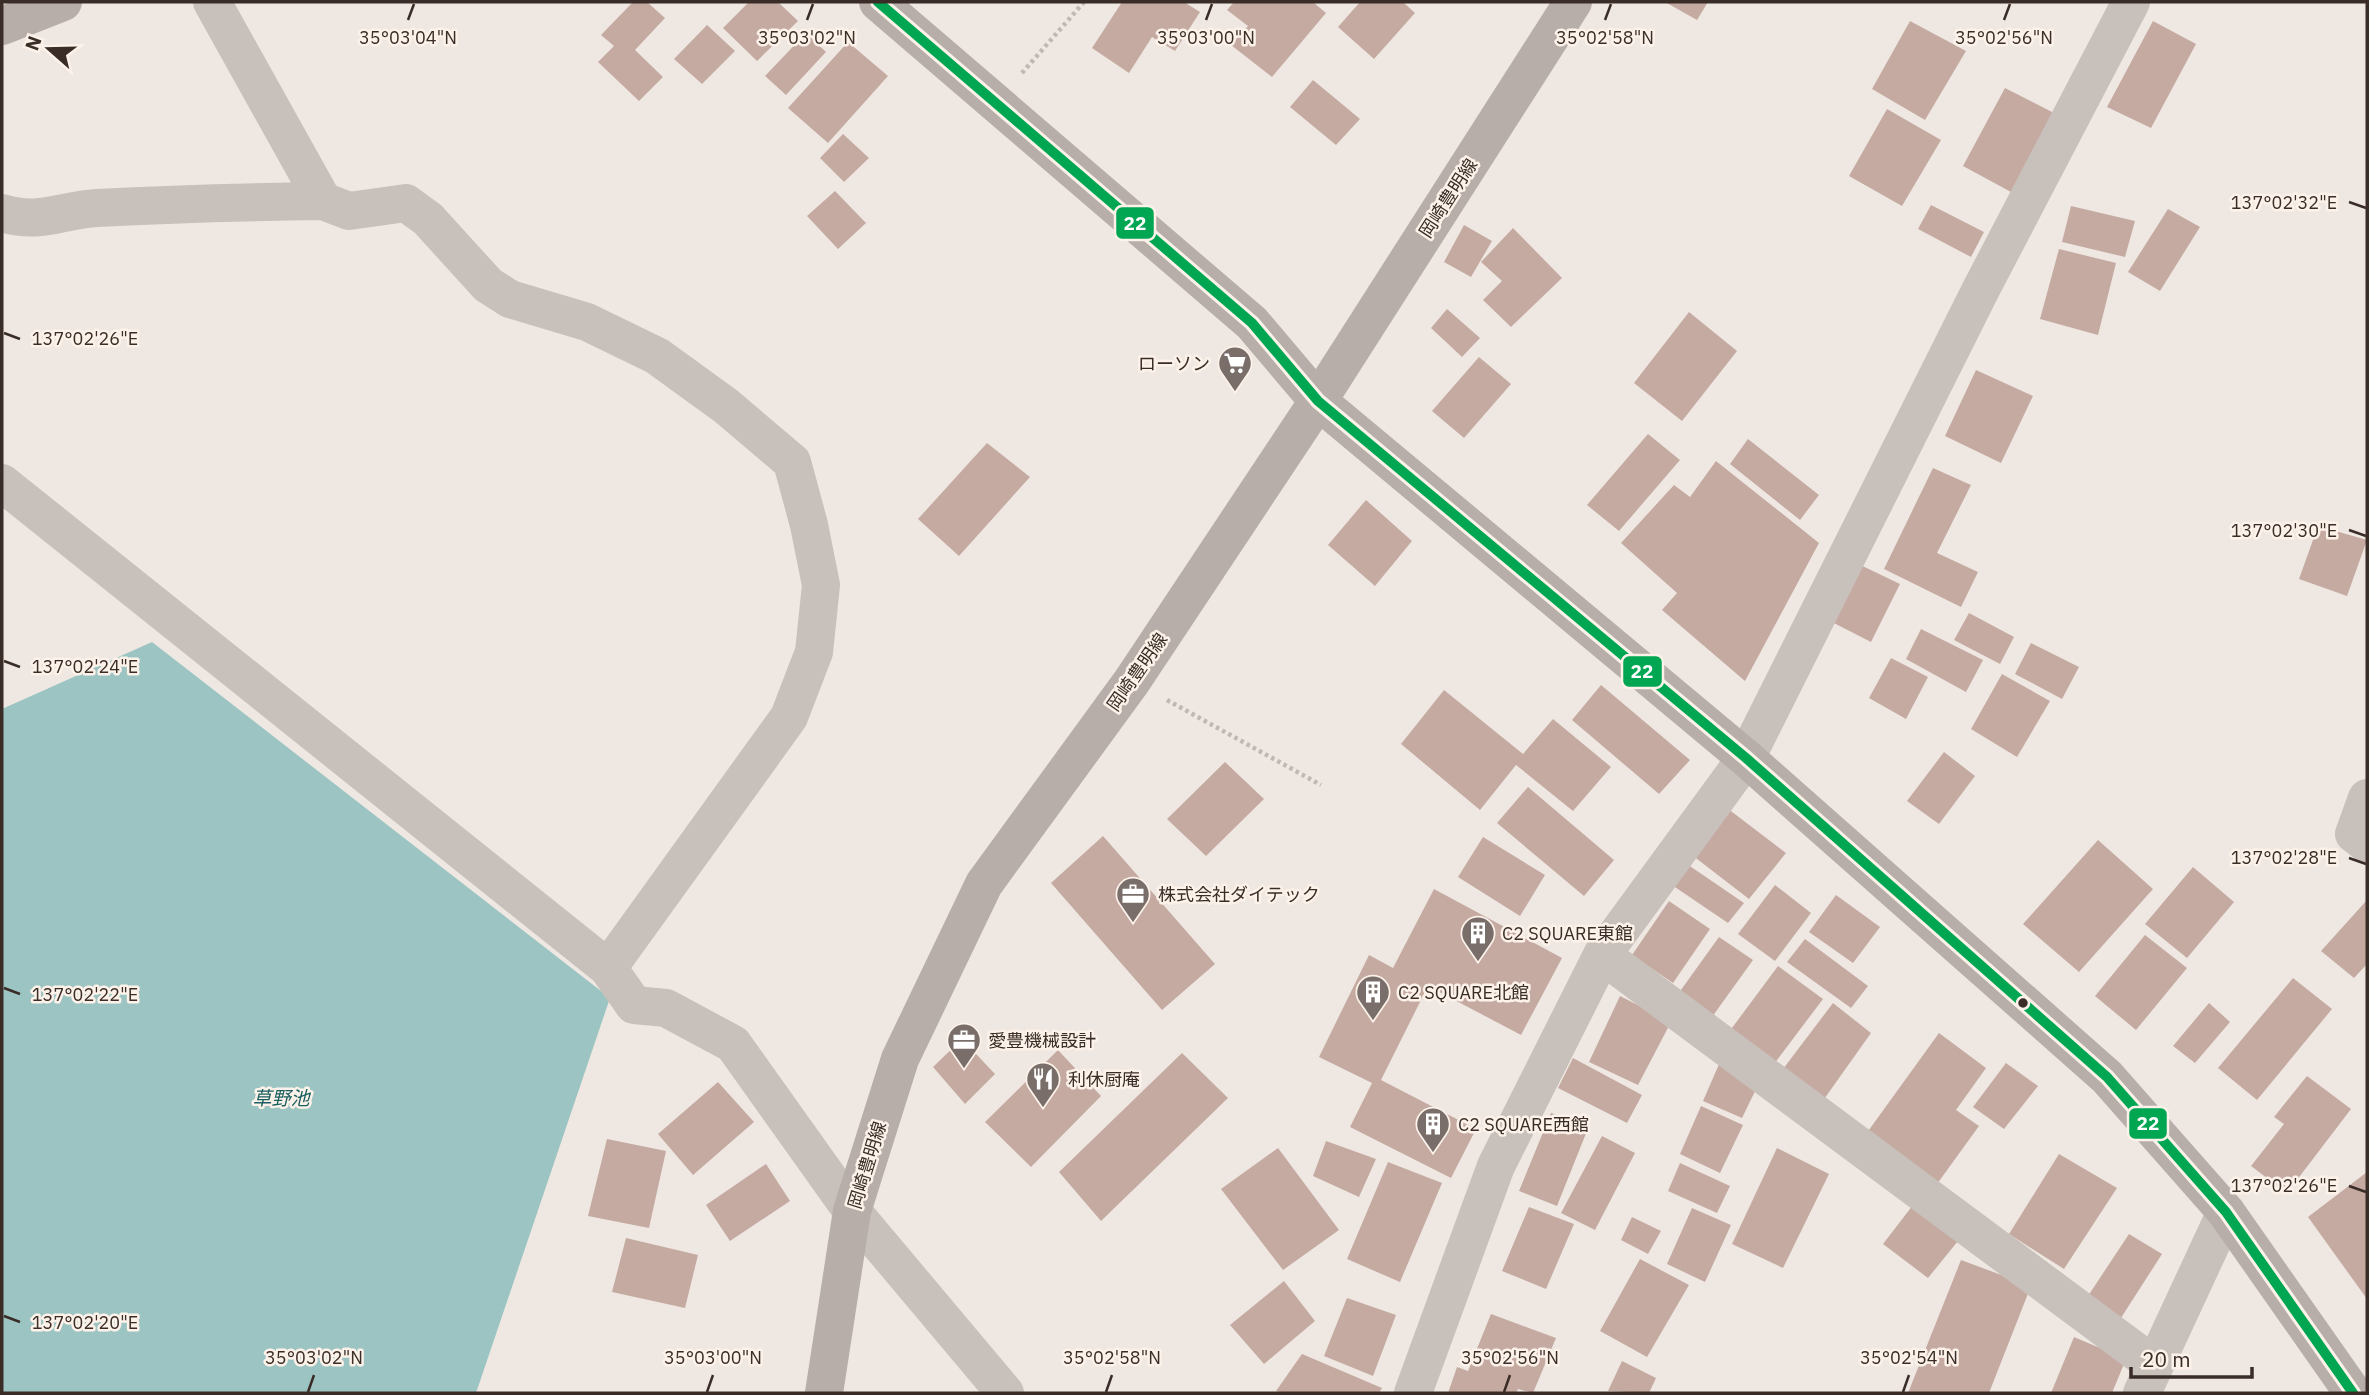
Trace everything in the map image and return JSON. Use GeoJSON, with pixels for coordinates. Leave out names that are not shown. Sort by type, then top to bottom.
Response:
{"type":"FeatureCollection","features":[{"type":"Feature","properties":{"kind":"main road"},"geometry":{"type":"LineString","coordinates":[[2,26],[63,2]]}},
{"type":"Feature","properties":{"kind":"main road"},"geometry":{"type":"LineString","coordinates":[[878,2],[1252,323],[1318,401],[1746,758],[2108,1077],[2226,1212],[2353,1393]]}},
{"type":"Feature","properties":{"kind":"main road","name":"岡崎豊明線"},"geometry":{"type":"LineString","coordinates":[[824,1393],[852,1211],[900,1059],[984,884],[1132,681],[1318,401],[1573,2]]}},
{"type":"Feature","properties":{"kind":"street"},"geometry":{"type":"LineString","coordinates":[[212,2],[323,201]]}},
{"type":"Feature","properties":{"kind":"street"},"geometry":{"type":"LineString","coordinates":[[1413,1393],[1496,1167],[1602,956],[1746,758],[1980,291],[2131,2]]}},
{"type":"Feature","properties":{"kind":"street"},"geometry":{"type":"LineString","coordinates":[[2,213],[21,219],[43,218],[91,208],[209,202],[323,201],[349,211],[406,203],[428,219],[488,285],[510,299],[587,322],[657,356],[726,406],[792,462],[821,585],[814,652],[789,717],[608,968]]}},
{"type":"Feature","properties":{"kind":"street"},"geometry":{"type":"LineString","coordinates":[[2,483],[608,968],[634,1005],[666,1008],[733,1044],[852,1211],[1006,1393]]}},
{"type":"Feature","properties":{"kind":"street"},"geometry":{"type":"LineString","coordinates":[[2367,797],[2354,834],[2367,844]]}},
{"type":"Feature","properties":{"kind":"street"},"geometry":{"type":"LineString","coordinates":[[1602,956],[2148,1379],[2226,1212]]}},
{"type":"Feature","properties":{"kind":"path"},"geometry":{"type":"LineString","coordinates":[[997,104],[1084,2]]}},
{"type":"Feature","properties":{"kind":"path"},"geometry":{"type":"LineString","coordinates":[[1132,681],[1321,785]]}},
{"type":"Feature","properties":{"kind":"water","name":"草野池"},"geometry":{"type":"Polygon","coordinates":[[[152,642],[610,998],[476,1393],[2,1393],[2,709],[152,642]]]}},
{"type":"Feature","properties":{"kind":"building"},"geometry":{"type":"Polygon","coordinates":[[[633,2],[647,2],[665,18],[635,50],[663,77],[639,101],[598,62],[614,46],[601,35],[633,2]]]}},
{"type":"Feature","properties":{"kind":"building"},"geometry":{"type":"Polygon","coordinates":[[[749,2],[778,2],[798,21],[757,61],[723,28],[749,2]]]}},
{"type":"Feature","properties":{"kind":"building"},"geometry":{"type":"Polygon","coordinates":[[[1122,2],[1184,2],[1200,12],[1175,51],[1152,37],[1129,73],[1092,48],[1122,2]]]}},
{"type":"Feature","properties":{"kind":"building"},"geometry":{"type":"Polygon","coordinates":[[[1234,2],[1313,2],[1326,13],[1272,77],[1231,45],[1248,26],[1227,10],[1234,2]]]}},
{"type":"Feature","properties":{"kind":"building"},"geometry":{"type":"Polygon","coordinates":[[[1360,2],[1403,2],[1415,13],[1374,59],[1338,27],[1360,2]]]}},
{"type":"Feature","properties":{"kind":"building"},"geometry":{"type":"Polygon","coordinates":[[[1665,2],[1708,2],[1697,20],[1665,2]]]}},
{"type":"Feature","properties":{"kind":"building"},"geometry":{"type":"Polygon","coordinates":[[[1910,21],[1966,51],[1925,120],[1872,89],[1910,21]]]}},
{"type":"Feature","properties":{"kind":"building"},"geometry":{"type":"Polygon","coordinates":[[[2153,21],[2196,44],[2151,128],[2107,107],[2153,21]]]}},
{"type":"Feature","properties":{"kind":"building"},"geometry":{"type":"Polygon","coordinates":[[[707,25],[735,51],[702,84],[674,59],[707,25]]]}},
{"type":"Feature","properties":{"kind":"building"},"geometry":{"type":"Polygon","coordinates":[[[806,33],[826,52],[786,95],[765,76],[806,33]]]}},
{"type":"Feature","properties":{"kind":"building"},"geometry":{"type":"Polygon","coordinates":[[[848,42],[888,76],[828,143],[788,108],[848,42]]]}},
{"type":"Feature","properties":{"kind":"building"},"geometry":{"type":"Polygon","coordinates":[[[1313,80],[1360,119],[1336,145],[1290,107],[1313,80]]]}},
{"type":"Feature","properties":{"kind":"building"},"geometry":{"type":"Polygon","coordinates":[[[2005,88],[2054,113],[2011,192],[1963,166],[2005,88]]]}},
{"type":"Feature","properties":{"kind":"building"},"geometry":{"type":"Polygon","coordinates":[[[1887,109],[1941,140],[1902,206],[1849,176],[1887,109]]]}},
{"type":"Feature","properties":{"kind":"building"},"geometry":{"type":"Polygon","coordinates":[[[843,134],[869,158],[844,182],[820,158],[843,134]]]}},
{"type":"Feature","properties":{"kind":"building"},"geometry":{"type":"Polygon","coordinates":[[[835,191],[866,223],[838,249],[807,216],[835,191]]]}},
{"type":"Feature","properties":{"kind":"building"},"geometry":{"type":"Polygon","coordinates":[[[1931,205],[1984,232],[1971,257],[1918,229],[1931,205]]]}},
{"type":"Feature","properties":{"kind":"building"},"geometry":{"type":"Polygon","coordinates":[[[2071,206],[2135,221],[2125,257],[2062,242],[2071,206]]]}},
{"type":"Feature","properties":{"kind":"building"},"geometry":{"type":"Polygon","coordinates":[[[2168,209],[2200,227],[2160,291],[2128,272],[2168,209]]]}},
{"type":"Feature","properties":{"kind":"building"},"geometry":{"type":"Polygon","coordinates":[[[1464,225],[1492,241],[1471,277],[1444,262],[1464,225]]]}},
{"type":"Feature","properties":{"kind":"building"},"geometry":{"type":"Polygon","coordinates":[[[1513,228],[1562,278],[1511,327],[1483,300],[1502,281],[1481,262],[1513,228]]]}},
{"type":"Feature","properties":{"kind":"building"},"geometry":{"type":"Polygon","coordinates":[[[2059,249],[2116,263],[2098,335],[2040,319],[2059,249]]]}},
{"type":"Feature","properties":{"kind":"building"},"geometry":{"type":"Polygon","coordinates":[[[1447,309],[1480,338],[1462,357],[1431,328],[1447,309]]]}},
{"type":"Feature","properties":{"kind":"building"},"geometry":{"type":"Polygon","coordinates":[[[1689,312],[1737,351],[1682,421],[1634,383],[1689,312]]]}},
{"type":"Feature","properties":{"kind":"building"},"geometry":{"type":"Polygon","coordinates":[[[1479,357],[1511,384],[1464,438],[1432,411],[1479,357]]]}},
{"type":"Feature","properties":{"kind":"building"},"geometry":{"type":"Polygon","coordinates":[[[1976,370],[2033,396],[2001,463],[1945,436],[1976,370]]]}},
{"type":"Feature","properties":{"kind":"building"},"geometry":{"type":"Polygon","coordinates":[[[1648,434],[1680,460],[1619,531],[1587,505],[1648,434]]]}},
{"type":"Feature","properties":{"kind":"building"},"geometry":{"type":"Polygon","coordinates":[[[1748,439],[1819,495],[1800,520],[1730,464],[1748,439]]]}},
{"type":"Feature","properties":{"kind":"building"},"geometry":{"type":"Polygon","coordinates":[[[987,443],[1030,477],[959,556],[918,519],[987,443]]]}},
{"type":"Feature","properties":{"kind":"building"},"geometry":{"type":"Polygon","coordinates":[[[1716,461],[1819,543],[1745,681],[1662,610],[1677,593],[1621,543],[1674,485],[1690,497],[1716,461]]]}},
{"type":"Feature","properties":{"kind":"building"},"geometry":{"type":"Polygon","coordinates":[[[1933,468],[1971,485],[1937,553],[1978,572],[1961,607],[1884,569],[1933,468]]]}},
{"type":"Feature","properties":{"kind":"building"},"geometry":{"type":"Polygon","coordinates":[[[1366,500],[1412,541],[1375,586],[1328,545],[1366,500]]]}},
{"type":"Feature","properties":{"kind":"building"},"geometry":{"type":"Polygon","coordinates":[[[2318,526],[2367,540],[2347,596],[2299,579],[2318,526]]]}},
{"type":"Feature","properties":{"kind":"building"},"geometry":{"type":"Polygon","coordinates":[[[1852,561],[1900,584],[1871,642],[1824,618],[1852,561]]]}},
{"type":"Feature","properties":{"kind":"building"},"geometry":{"type":"Polygon","coordinates":[[[1969,613],[2014,637],[2000,664],[1954,640],[1969,613]]]}},
{"type":"Feature","properties":{"kind":"building"},"geometry":{"type":"Polygon","coordinates":[[[1921,629],[1983,660],[1966,692],[1906,659],[1921,629]]]}},
{"type":"Feature","properties":{"kind":"building"},"geometry":{"type":"Polygon","coordinates":[[[2031,643],[2079,667],[2062,699],[2015,674],[2031,643]]]}},
{"type":"Feature","properties":{"kind":"building"},"geometry":{"type":"Polygon","coordinates":[[[1891,658],[1928,677],[1906,719],[1869,698],[1891,658]]]}},
{"type":"Feature","properties":{"kind":"building"},"geometry":{"type":"Polygon","coordinates":[[[2002,674],[2050,701],[2017,757],[1971,729],[2002,674]]]}},
{"type":"Feature","properties":{"kind":"building"},"geometry":{"type":"Polygon","coordinates":[[[1601,685],[1690,760],[1659,794],[1572,720],[1601,685]]]}},
{"type":"Feature","properties":{"kind":"building"},"geometry":{"type":"Polygon","coordinates":[[[1444,690],[1523,754],[1553,719],[1611,767],[1573,811],[1516,765],[1480,810],[1401,744],[1444,690]]]}},
{"type":"Feature","properties":{"kind":"building"},"geometry":{"type":"Polygon","coordinates":[[[1944,752],[1975,776],[1939,824],[1907,801],[1944,752]]]}},
{"type":"Feature","properties":{"kind":"building"},"geometry":{"type":"Polygon","coordinates":[[[1225,762],[1264,799],[1206,856],[1167,819],[1225,762]]]}},
{"type":"Feature","properties":{"kind":"building"},"geometry":{"type":"Polygon","coordinates":[[[1528,787],[1614,860],[1584,896],[1497,823],[1528,787]]]}},
{"type":"Feature","properties":{"kind":"building"},"geometry":{"type":"Polygon","coordinates":[[[1723,805],[1786,853],[1749,899],[1688,852],[1723,805]]]}},
{"type":"Feature","properties":{"kind":"building","name":"株式会社ダイテック"},"geometry":{"type":"Polygon","coordinates":[[[1103,836],[1215,964],[1162,1010],[1051,883],[1103,836]]]}},
{"type":"Feature","properties":{"kind":"building"},"geometry":{"type":"Polygon","coordinates":[[[1483,837],[1545,875],[1520,916],[1458,877],[1483,837]]]}},
{"type":"Feature","properties":{"kind":"building"},"geometry":{"type":"Polygon","coordinates":[[[2098,840],[2153,889],[2079,972],[2023,924],[2098,840]]]}},
{"type":"Feature","properties":{"kind":"building"},"geometry":{"type":"Polygon","coordinates":[[[1681,860],[1744,903],[1728,923],[1666,881],[1681,860]]]}},
{"type":"Feature","properties":{"kind":"building"},"geometry":{"type":"Polygon","coordinates":[[[2193,867],[2234,902],[2187,958],[2145,924],[2193,867]]]}},
{"type":"Feature","properties":{"kind":"building"},"geometry":{"type":"Polygon","coordinates":[[[1775,885],[1811,913],[1775,961],[1738,934],[1775,885]]]}},
{"type":"Feature","properties":{"kind":"building"},"geometry":{"type":"Polygon","coordinates":[[[1434,889],[1562,958],[1521,1035],[1428,986],[1381,1080],[1476,1129],[1451,1178],[1350,1127],[1372,1083],[1319,1057],[1369,955],[1393,968],[1434,889]]]}},
{"type":"Feature","properties":{"kind":"building"},"geometry":{"type":"Polygon","coordinates":[[[1836,895],[1880,927],[1853,963],[1809,932],[1836,895]]]}},
{"type":"Feature","properties":{"kind":"building"},"geometry":{"type":"Polygon","coordinates":[[[2367,900],[2367,964],[2354,978],[2321,951],[2367,900]]]}},
{"type":"Feature","properties":{"kind":"building"},"geometry":{"type":"Polygon","coordinates":[[[1669,901],[1710,929],[1673,983],[1632,955],[1669,901]]]}},
{"type":"Feature","properties":{"kind":"building"},"geometry":{"type":"Polygon","coordinates":[[[2145,935],[2187,968],[2136,1030],[2095,996],[2145,935]]]}},
{"type":"Feature","properties":{"kind":"building"},"geometry":{"type":"Polygon","coordinates":[[[1719,937],[1753,960],[1712,1017],[1678,994],[1719,937]]]}},
{"type":"Feature","properties":{"kind":"building"},"geometry":{"type":"Polygon","coordinates":[[[1805,939],[1868,986],[1851,1008],[1787,962],[1805,939]]]}},
{"type":"Feature","properties":{"kind":"building"},"geometry":{"type":"Polygon","coordinates":[[[1778,966],[1823,999],[1774,1064],[1729,1032],[1778,966]]]}},
{"type":"Feature","properties":{"kind":"building"},"geometry":{"type":"Polygon","coordinates":[[[2293,978],[2332,1009],[2257,1100],[2218,1068],[2293,978]]]}},
{"type":"Feature","properties":{"kind":"building"},"geometry":{"type":"Polygon","coordinates":[[[1620,996],[1671,1022],[1638,1085],[1589,1062],[1620,996]]]}},
{"type":"Feature","properties":{"kind":"building"},"geometry":{"type":"Polygon","coordinates":[[[1833,1003],[1871,1033],[1822,1102],[1780,1073],[1833,1003]]]}},
{"type":"Feature","properties":{"kind":"building"},"geometry":{"type":"Polygon","coordinates":[[[2209,1003],[2230,1022],[2195,1063],[2173,1046],[2209,1003]]]}},
{"type":"Feature","properties":{"kind":"building"},"geometry":{"type":"Polygon","coordinates":[[[1939,1033],[1986,1068],[1956,1110],[1979,1126],[1937,1184],[1866,1134],[1939,1033]]]}},
{"type":"Feature","properties":{"kind":"building","name":"愛豊機械設計"},"geometry":{"type":"Polygon","coordinates":[[[962,1039],[995,1074],[965,1104],[933,1067],[962,1039]]]}},
{"type":"Feature","properties":{"kind":"building","name":"利休厨庵"},"geometry":{"type":"Polygon","coordinates":[[[1058,1050],[1101,1096],[1031,1167],[985,1122],[1058,1050]]]}},
{"type":"Feature","properties":{"kind":"building"},"geometry":{"type":"Polygon","coordinates":[[[1182,1053],[1228,1098],[1101,1221],[1059,1172],[1182,1053]]]}},
{"type":"Feature","properties":{"kind":"building"},"geometry":{"type":"Polygon","coordinates":[[[1573,1058],[1642,1095],[1627,1123],[1558,1088],[1573,1058]]]}},
{"type":"Feature","properties":{"kind":"building"},"geometry":{"type":"Polygon","coordinates":[[[1720,1062],[1760,1081],[1742,1118],[1703,1101],[1720,1062]]]}},
{"type":"Feature","properties":{"kind":"building"},"geometry":{"type":"Polygon","coordinates":[[[2006,1063],[2038,1086],[2004,1129],[1973,1107],[2006,1063]]]}},
{"type":"Feature","properties":{"kind":"building"},"geometry":{"type":"Polygon","coordinates":[[[2307,1076],[2351,1109],[2287,1193],[2251,1166],[2284,1124],[2274,1117],[2307,1076]]]}},
{"type":"Feature","properties":{"kind":"building"},"geometry":{"type":"Polygon","coordinates":[[[718,1082],[754,1122],[693,1175],[658,1134],[718,1082]]]}},
{"type":"Feature","properties":{"kind":"building"},"geometry":{"type":"Polygon","coordinates":[[[1701,1106],[1743,1125],[1720,1173],[1680,1154],[1701,1106]]]}},
{"type":"Feature","properties":{"kind":"building"},"geometry":{"type":"Polygon","coordinates":[[[1551,1113],[1589,1126],[1557,1206],[1519,1191],[1551,1113]]]}},
{"type":"Feature","properties":{"kind":"building"},"geometry":{"type":"Polygon","coordinates":[[[1602,1136],[1635,1153],[1595,1230],[1561,1213],[1602,1136]]]}},
{"type":"Feature","properties":{"kind":"building"},"geometry":{"type":"Polygon","coordinates":[[[607,1139],[666,1151],[649,1228],[588,1216],[607,1139]]]}},
{"type":"Feature","properties":{"kind":"building"},"geometry":{"type":"Polygon","coordinates":[[[1326,1141],[1376,1159],[1359,1197],[1313,1176],[1326,1141]]]}},
{"type":"Feature","properties":{"kind":"building"},"geometry":{"type":"Polygon","coordinates":[[[1278,1148],[1339,1230],[1283,1270],[1221,1189],[1278,1148]]]}},
{"type":"Feature","properties":{"kind":"building"},"geometry":{"type":"Polygon","coordinates":[[[1777,1148],[1829,1174],[1783,1268],[1732,1244],[1777,1148]]]}},
{"type":"Feature","properties":{"kind":"building"},"geometry":{"type":"Polygon","coordinates":[[[2059,1154],[2117,1188],[2064,1269],[2009,1234],[2059,1154]]]}},
{"type":"Feature","properties":{"kind":"building"},"geometry":{"type":"Polygon","coordinates":[[[1388,1162],[1442,1183],[1400,1282],[1347,1259],[1388,1162]]]}},
{"type":"Feature","properties":{"kind":"building"},"geometry":{"type":"Polygon","coordinates":[[[1680,1163],[1730,1186],[1717,1213],[1668,1191],[1680,1163]]]}},
{"type":"Feature","properties":{"kind":"building"},"geometry":{"type":"Polygon","coordinates":[[[766,1164],[790,1201],[730,1241],[706,1205],[766,1164]]]}},
{"type":"Feature","properties":{"kind":"building"},"geometry":{"type":"Polygon","coordinates":[[[2367,1172],[2367,1299],[2308,1217],[2367,1172]]]}},
{"type":"Feature","properties":{"kind":"building"},"geometry":{"type":"Polygon","coordinates":[[[1913,1205],[1958,1241],[1928,1278],[1883,1244],[1913,1205]]]}},
{"type":"Feature","properties":{"kind":"building"},"geometry":{"type":"Polygon","coordinates":[[[1529,1207],[1574,1224],[1546,1289],[1502,1271],[1529,1207]]]}},
{"type":"Feature","properties":{"kind":"building"},"geometry":{"type":"Polygon","coordinates":[[[1692,1208],[1731,1225],[1705,1282],[1667,1264],[1692,1208]]]}},
{"type":"Feature","properties":{"kind":"building"},"geometry":{"type":"Polygon","coordinates":[[[1632,1217],[1661,1231],[1648,1254],[1621,1240],[1632,1217]]]}},
{"type":"Feature","properties":{"kind":"building"},"geometry":{"type":"Polygon","coordinates":[[[2129,1234],[2162,1254],[2119,1321],[2086,1299],[2129,1234]]]}},
{"type":"Feature","properties":{"kind":"building"},"geometry":{"type":"Polygon","coordinates":[[[626,1238],[698,1255],[685,1308],[612,1292],[626,1238]]]}},
{"type":"Feature","properties":{"kind":"building"},"geometry":{"type":"Polygon","coordinates":[[[1640,1259],[1689,1285],[1647,1357],[1600,1331],[1640,1259]]]}},
{"type":"Feature","properties":{"kind":"building"},"geometry":{"type":"Polygon","coordinates":[[[1961,1260],[2031,1286],[1989,1393],[1908,1393],[1961,1260]]]}},
{"type":"Feature","properties":{"kind":"building"},"geometry":{"type":"Polygon","coordinates":[[[1284,1281],[1315,1321],[1264,1364],[1230,1325],[1284,1281]]]}},
{"type":"Feature","properties":{"kind":"building"},"geometry":{"type":"Polygon","coordinates":[[[1347,1298],[1396,1315],[1373,1376],[1324,1356],[1347,1298]]]}},
{"type":"Feature","properties":{"kind":"building"},"geometry":{"type":"Polygon","coordinates":[[[1491,1314],[1556,1338],[1533,1393],[1518,1389],[1516,1393],[1448,1393],[1457,1367],[1468,1371],[1491,1314]]]}},
{"type":"Feature","properties":{"kind":"building"},"geometry":{"type":"Polygon","coordinates":[[[2074,1337],[2126,1359],[2112,1393],[2051,1393],[2074,1337]]]}},
{"type":"Feature","properties":{"kind":"building"},"geometry":{"type":"Polygon","coordinates":[[[1302,1354],[1382,1388],[1379,1393],[1276,1391],[1302,1354]]]}},
{"type":"Feature","properties":{"kind":"building"},"geometry":{"type":"Polygon","coordinates":[[[1622,1361],[1656,1378],[1649,1393],[1608,1391],[1622,1361]]]}},
{"type":"Feature","properties":{"kind":"transit line","name":"22"},"geometry":{"type":"LineString","coordinates":[[878,2],[1252,323],[1318,401],[1746,758],[2107,1077],[2226,1212],[2353,1393]]}},
{"type":"Feature","properties":{"kind":"place","name":"ローソン"},"geometry":{"type":"Point","coordinates":[1235,393]}},
{"type":"Feature","properties":{"kind":"place","name":"株式会社ダイテック"},"geometry":{"type":"Point","coordinates":[1133,924]}},
{"type":"Feature","properties":{"kind":"place","name":"C2 SQUARE東館"},"geometry":{"type":"Point","coordinates":[1478,963]}},
{"type":"Feature","properties":{"kind":"place","name":"C2 SQUARE北館"},"geometry":{"type":"Point","coordinates":[1373,1022]}},
{"type":"Feature","properties":{"kind":"place","name":"愛豊機械設計"},"geometry":{"type":"Point","coordinates":[964,1070]}},
{"type":"Feature","properties":{"kind":"place","name":"利休厨庵"},"geometry":{"type":"Point","coordinates":[1043,1109]}},
{"type":"Feature","properties":{"kind":"place","name":"C2 SQUARE西館"},"geometry":{"type":"Point","coordinates":[1433,1154]}}]}
